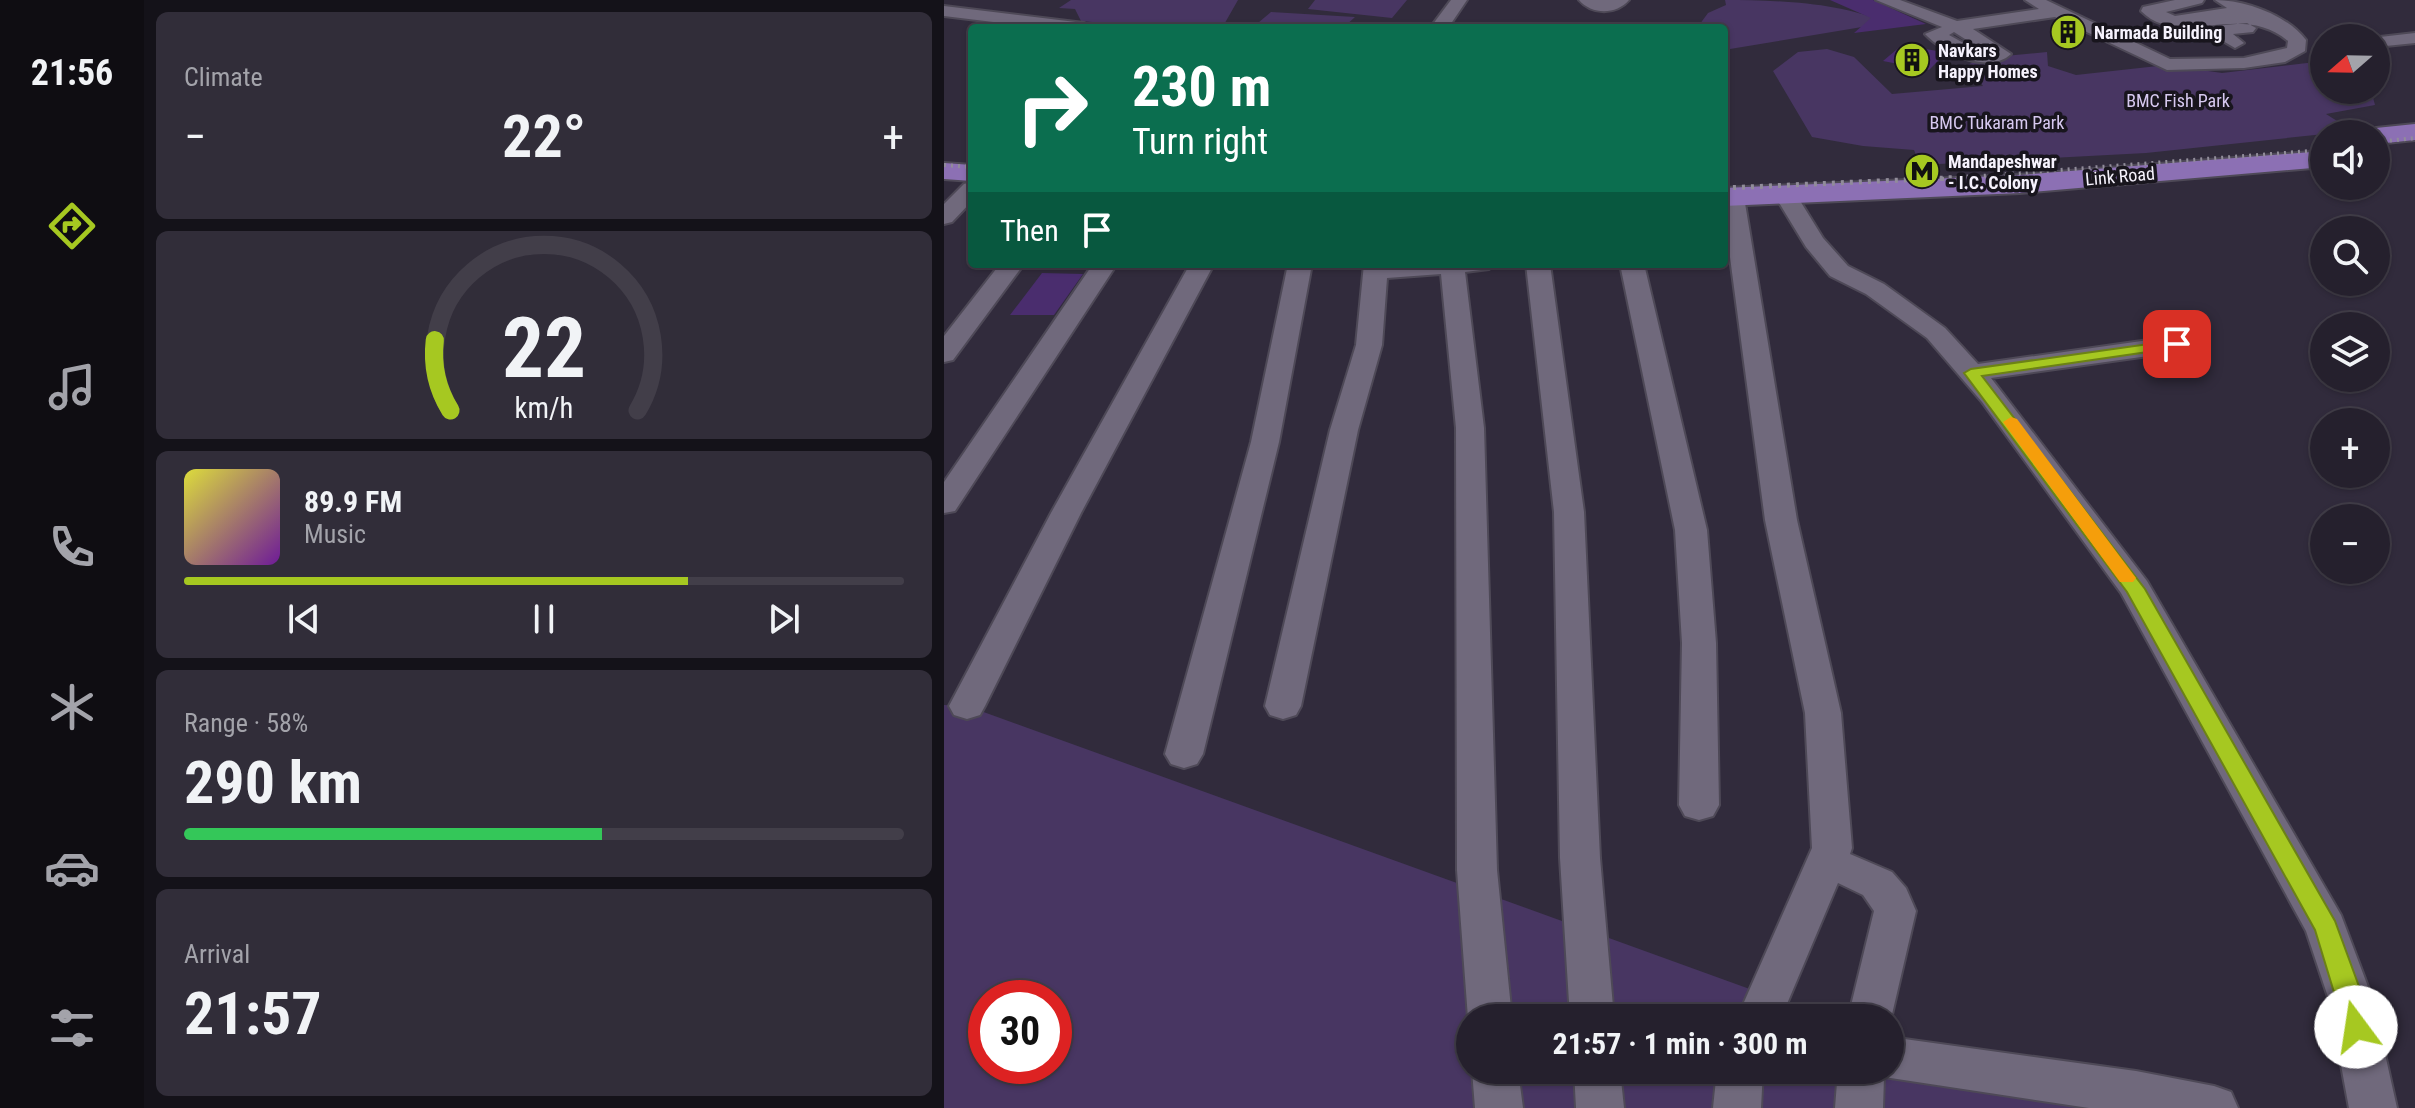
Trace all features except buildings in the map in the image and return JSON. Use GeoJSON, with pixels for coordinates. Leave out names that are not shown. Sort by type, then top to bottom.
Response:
{"type":"FeatureCollection","features":[{"type":"Feature","properties":{"kind":"main road"},"geometry":{"type":"LineString","coordinates":[[2390,135],[2415,132]]}},
{"type":"Feature","properties":{"kind":"main road","name":"Link Road"},"geometry":{"type":"LineString","coordinates":[[1728,191],[2310,141]]}},
{"type":"Feature","properties":{"kind":"main road"},"geometry":{"type":"LineString","coordinates":[[2390,153],[2415,151]]}},
{"type":"Feature","properties":{"kind":"main road"},"geometry":{"type":"LineString","coordinates":[[944,152],[968,154]]}},
{"type":"Feature","properties":{"kind":"main road","name":"Link Road"},"geometry":{"type":"LineString","coordinates":[[1728,191],[1786,196],[2020,184],[2310,160]]}},
{"type":"Feature","properties":{"kind":"main road"},"geometry":{"type":"LineString","coordinates":[[944,171],[968,173]]}},
{"type":"Feature","properties":{"kind":"street"},"geometry":{"type":"LineString","coordinates":[[1442,24],[1459,0]]}},
{"type":"Feature","properties":{"kind":"street"},"geometry":{"type":"LineString","coordinates":[[1587,0],[1593,5],[1614,3],[1614,24]]}},
{"type":"Feature","properties":{"kind":"street"},"geometry":{"type":"LineString","coordinates":[[1884,0],[2017,40]]}},
{"type":"Feature","properties":{"kind":"street"},"geometry":{"type":"LineString","coordinates":[[2033,0],[2167,65],[2201,66],[2279,58],[2305,44],[2287,29],[2267,32],[2233,27],[2215,31],[2235,43]]}},
{"type":"Feature","properties":{"kind":"street"},"geometry":{"type":"LineString","coordinates":[[2196,0],[2149,11],[2173,21],[2245,10]]}},
{"type":"Feature","properties":{"kind":"street"},"geometry":{"type":"LineString","coordinates":[[2223,0],[2245,10],[2267,32]]}},
{"type":"Feature","properties":{"kind":"street"},"geometry":{"type":"LineString","coordinates":[[944,11],[1051,24]]}},
{"type":"Feature","properties":{"kind":"street"},"geometry":{"type":"LineString","coordinates":[[1970,26],[2057,12]]}},
{"type":"Feature","properties":{"kind":"street"},"geometry":{"type":"LineString","coordinates":[[944,217],[968,193]]}},
{"type":"Feature","properties":{"kind":"street"},"geometry":{"type":"LineString","coordinates":[[1786,196],[1814,242],[1839,271],[1875,289],[1936,333],[1992,396],[2135,589],[2326,928],[2351,1000],[2373,1108]]}},
{"type":"Feature","properties":{"kind":"street"},"geometry":{"type":"LineString","coordinates":[[1728,197],[1781,520],[1823,713],[1832,848],[1765,1004]]}},
{"type":"Feature","properties":{"kind":"street"},"geometry":{"type":"LineString","coordinates":[[944,354],[1009,268]]}},
{"type":"Feature","properties":{"kind":"street"},"geometry":{"type":"LineString","coordinates":[[944,504],[1102,268]]}},
{"type":"Feature","properties":{"kind":"street"},"geometry":{"type":"LineString","coordinates":[[967,706],[1066,513],[1200,268]]}},
{"type":"Feature","properties":{"kind":"street"},"geometry":{"type":"LineString","coordinates":[[1184,754],[1265,442],[1299,268]]}},
{"type":"Feature","properties":{"kind":"street"},"geometry":{"type":"LineString","coordinates":[[1283,706],[1344,430],[1369,345],[1375,268]]}},
{"type":"Feature","properties":{"kind":"street"},"geometry":{"type":"LineString","coordinates":[[1467,268],[1477,870],[1489,1004]]}},
{"type":"Feature","properties":{"kind":"street"},"geometry":{"type":"LineString","coordinates":[[1538,268],[1569,512],[1580,858],[1591,1004]]}},
{"type":"Feature","properties":{"kind":"street"},"geometry":{"type":"LineString","coordinates":[[1633,268],[1691,530],[1699,643],[1699,805]]}},
{"type":"Feature","properties":{"kind":"street"},"geometry":{"type":"LineString","coordinates":[[1971,373],[2177,344]]}},
{"type":"Feature","properties":{"kind":"street"},"geometry":{"type":"LineString","coordinates":[[1826,862],[1878,881],[1891,894],[1895,911],[1873,1004]]}},
{"type":"Feature","properties":{"kind":"street"},"geometry":{"type":"LineString","coordinates":[[1904,1060],[2136,1093],[2214,1108]]}},
{"type":"Feature","properties":{"kind":"street"},"geometry":{"type":"LineString","coordinates":[[1496,1084],[1499,1108]]}},
{"type":"Feature","properties":{"kind":"street"},"geometry":{"type":"LineString","coordinates":[[1598,1084],[1600,1108]]}},
{"type":"Feature","properties":{"kind":"street"},"geometry":{"type":"LineString","coordinates":[[1737,1108],[1739,1084]]}},
{"type":"Feature","properties":{"kind":"street"},"geometry":{"type":"LineString","coordinates":[[1859,1108],[1860,1084]]}},
{"type":"Feature","properties":{"kind":"green space"},"geometry":{"type":"Polygon","coordinates":[[[1071,0],[1238,0],[1224,24],[1081,21],[1075,9],[1059,8],[1071,0]]]}},
{"type":"Feature","properties":{"kind":"green space"},"geometry":{"type":"Polygon","coordinates":[[[1315,0],[1407,0],[1392,18],[1308,9],[1315,0]]]}},
{"type":"Feature","properties":{"kind":"green space"},"geometry":{"type":"Polygon","coordinates":[[[1725,0],[1828,6],[1886,23],[1728,49],[1728,24],[1700,24],[1708,13],[1726,5],[1725,0]]]}},
{"type":"Feature","properties":{"kind":"green space"},"geometry":{"type":"Polygon","coordinates":[[[1271,12],[1355,17],[1347,24],[1257,24],[1271,12]]]}},
{"type":"Feature","properties":{"kind":"green space"},"geometry":{"type":"Polygon","coordinates":[[[1827,49],[1854,57],[1892,94],[1983,86],[1967,65],[1983,58],[2047,52],[2048,66],[2076,75],[2167,65],[2222,73],[2310,63],[2310,104],[2375,105],[2326,114],[2336,120],[2310,120],[2310,136],[2146,153],[1920,165],[1914,150],[1863,146],[1812,137],[1773,71],[1798,52],[1827,49]]]}},
{"type":"Feature","properties":{"kind":"green space"},"geometry":{"type":"Polygon","coordinates":[[[944,705],[967,706],[1791,1004],[1456,1004],[1456,1084],[1904,1084],[1904,1045],[2079,1108],[944,1108],[944,705]]]}},
{"type":"Feature","properties":{"kind":"railway"},"geometry":{"type":"LineString","coordinates":[[2390,141],[2415,138]]}},
{"type":"Feature","properties":{"kind":"railway"},"geometry":{"type":"LineString","coordinates":[[1942,179],[2310,151]]}},
{"type":"Feature","properties":{"kind":"railway"},"geometry":{"type":"LineString","coordinates":[[944,165],[968,167]]}},
{"type":"Feature","properties":{"kind":"railway"},"geometry":{"type":"LineString","coordinates":[[1728,188],[1968,177]]}},
{"type":"Feature","properties":{"kind":"slow traffic"},"geometry":{"type":"LineString","coordinates":[[2011,422],[2127,578]]}},
{"type":"Feature","properties":{"kind":"place","name":"Narmada Building"},"geometry":{"type":"Point","coordinates":[2068,32]}},
{"type":"Feature","properties":{"kind":"place","name":"Navkars Happy Homes"},"geometry":{"type":"Point","coordinates":[1912,60]}},
{"type":"Feature","properties":{"kind":"place","name":"Mandapeshwar - I.C. Colony"},"geometry":{"type":"Point","coordinates":[1922,171]}},
{"type":"Feature","properties":{"kind":"route"},"geometry":{"type":"LineString","coordinates":[[2177,344],[1971,373],[1992,396],[2135,589],[2326,928],[2351,1000],[2356,1027]]}},
{"type":"Feature","properties":{"kind":"park label","name":"BMC Fish Park"},"geometry":{"type":"Point","coordinates":[2178,100]}},
{"type":"Feature","properties":{"kind":"park label","name":"BMC Tukaram Park"},"geometry":{"type":"Point","coordinates":[1997,122]}}]}
